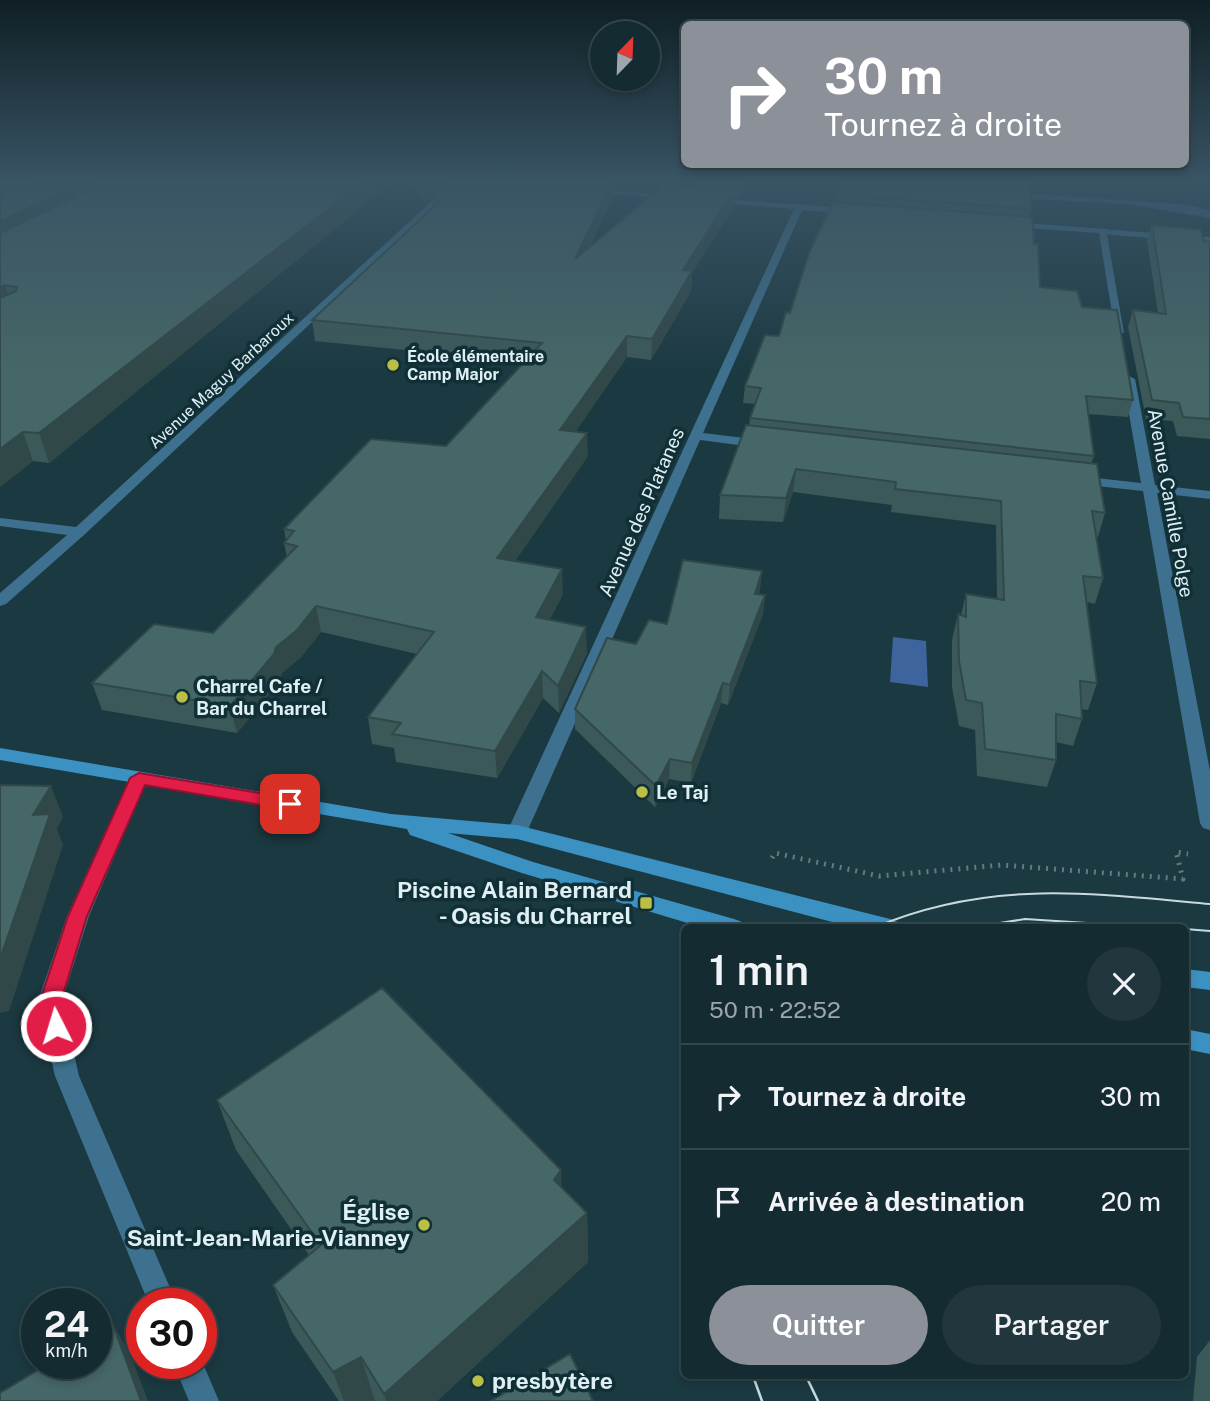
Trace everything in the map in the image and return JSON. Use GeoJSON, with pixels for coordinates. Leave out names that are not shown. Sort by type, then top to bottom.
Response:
{"type":"FeatureCollection","features":[{"type":"Feature","properties":{"kind":"main road"},"geometry":{"type":"LineString","coordinates":[[0,754],[391,821],[517,832],[875,924]]}},
{"type":"Feature","properties":{"kind":"main road"},"geometry":{"type":"LineString","coordinates":[[391,821],[529,868],[720,924]]}},
{"type":"Feature","properties":{"kind":"main road"},"geometry":{"type":"LineString","coordinates":[[1189,978],[1210,981]]}},
{"type":"Feature","properties":{"kind":"main road"},"geometry":{"type":"LineString","coordinates":[[1189,1040],[1210,1044]]}},
{"type":"Feature","properties":{"kind":"street","name":"Avenue Maguy Barbaroux"},"geometry":{"type":"LineString","coordinates":[[0,601],[394,244]]}},
{"type":"Feature","properties":{"kind":"street","name":"Avenue des Platanes"},"geometry":{"type":"LineString","coordinates":[[517,832],[782,244]]}},
{"type":"Feature","properties":{"kind":"street"},"geometry":{"type":"LineString","coordinates":[[1105,244],[1122,339]]}},
{"type":"Feature","properties":{"kind":"street","name":"Avenue Camille Polge"},"geometry":{"type":"LineString","coordinates":[[1127,366],[1210,822]]}},
{"type":"Feature","properties":{"kind":"street"},"geometry":{"type":"LineString","coordinates":[[696,436],[778,446]]}},
{"type":"Feature","properties":{"kind":"street"},"geometry":{"type":"LineString","coordinates":[[1066,478],[1210,495]]}},
{"type":"Feature","properties":{"kind":"street"},"geometry":{"type":"LineString","coordinates":[[0,522],[79,532]]}},
{"type":"Feature","properties":{"kind":"street"},"geometry":{"type":"LineString","coordinates":[[139,778],[78,916],[50,1001],[67,1076],[156,1288]]}},
{"type":"Feature","properties":{"kind":"street"},"geometry":{"type":"LineString","coordinates":[[195,1379],[204,1401]]}},
{"type":"Feature","properties":{"kind":"path"},"geometry":{"type":"LineString","coordinates":[[750,891],[775,853],[879,876],[1002,865],[1182,879],[1176,852],[1199,855]]}},
{"type":"Feature","properties":{"kind":"water"},"geometry":{"type":"Polygon","coordinates":[[[893,637],[926,641],[928,687],[890,682],[893,637]]]}},
{"type":"Feature","properties":{"kind":"building"},"geometry":{"type":"Polygon","coordinates":[[[0,244],[283,244],[39,433],[23,432],[0,449],[0,298],[16,291],[17,287],[0,287],[0,244]]]}},
{"type":"Feature","properties":{"kind":"building"},"geometry":{"type":"Polygon","coordinates":[[[393,244],[582,244],[575,259],[593,244],[699,244],[683,270],[692,271],[652,339],[627,336],[560,430],[587,433],[497,558],[562,569],[536,617],[586,627],[558,686],[542,671],[495,751],[392,734],[401,723],[368,717],[434,632],[316,606],[296,631],[276,647],[274,654],[230,706],[92,683],[154,624],[213,633],[297,546],[284,543],[294,531],[284,529],[371,439],[446,446],[542,343],[312,320],[393,244]]]}},
{"type":"Feature","properties":{"kind":"building"},"geometry":{"type":"Polygon","coordinates":[[[813,244],[1038,244],[1040,287],[1077,291],[1082,307],[1117,310],[1133,400],[1086,396],[1094,456],[750,418],[761,388],[745,386],[765,335],[779,336],[786,312],[790,313],[813,244]]]}},
{"type":"Feature","properties":{"kind":"building"},"geometry":{"type":"Polygon","coordinates":[[[1155,244],[1210,244],[1210,419],[1183,417],[1179,403],[1152,400],[1133,310],[1166,314],[1155,244]]]}},
{"type":"Feature","properties":{"kind":"building"},"geometry":{"type":"Polygon","coordinates":[[[746,425],[1097,464],[1105,513],[1092,511],[1103,578],[1083,576],[1097,683],[1080,681],[1082,719],[1056,714],[1056,760],[985,749],[982,703],[966,700],[959,661],[958,614],[966,617],[966,594],[1004,600],[1001,501],[895,489],[896,482],[796,469],[786,498],[720,495],[746,425]]]}},
{"type":"Feature","properties":{"kind":"building"},"geometry":{"type":"Polygon","coordinates":[[[683,560],[762,571],[755,594],[765,595],[730,685],[723,683],[692,763],[670,759],[656,786],[575,709],[607,638],[636,644],[649,620],[667,624],[683,560]]]}},
{"type":"Feature","properties":{"kind":"building"},"geometry":{"type":"Polygon","coordinates":[[[0,785],[51,786],[33,815],[50,814],[0,959],[0,785]]]}},
{"type":"Feature","properties":{"kind":"building","name":"Église Saint-Jean-Marie-Vianney"},"geometry":{"type":"Polygon","coordinates":[[[382,988],[561,1170],[554,1180],[587,1213],[384,1394],[361,1357],[333,1372],[273,1285],[321,1245],[217,1100],[382,988]]]}},
{"type":"Feature","properties":{"kind":"building"},"geometry":{"type":"Polygon","coordinates":[[[112,1326],[126,1360],[126,1379],[133,1379],[141,1401],[0,1401],[0,1393],[23,1379],[112,1379],[112,1326]]]}},
{"type":"Feature","properties":{"kind":"building"},"geometry":{"type":"Polygon","coordinates":[[[570,1354],[593,1401],[491,1401],[570,1354]]]}},
{"type":"Feature","properties":{"kind":"tram line"},"geometry":{"type":"LineString","coordinates":[[884,924],[916,912],[998,896],[1081,894],[1210,904]]}},
{"type":"Feature","properties":{"kind":"tram line"},"geometry":{"type":"LineString","coordinates":[[994,924],[1025,919],[1103,924]]}},
{"type":"Feature","properties":{"kind":"tram line"},"geometry":{"type":"LineString","coordinates":[[1189,929],[1210,931]]}},
{"type":"Feature","properties":{"kind":"tram line"},"geometry":{"type":"LineString","coordinates":[[754,1379],[762,1401]]}},
{"type":"Feature","properties":{"kind":"tram line"},"geometry":{"type":"LineString","coordinates":[[807,1379],[818,1401]]}},
{"type":"Feature","properties":{"kind":"place","name":"École élémentaire Camp Major"},"geometry":{"type":"Point","coordinates":[393,365]}},
{"type":"Feature","properties":{"kind":"place","name":"Charrel Cafe / Bar du Charrel"},"geometry":{"type":"Point","coordinates":[182,697]}},
{"type":"Feature","properties":{"kind":"place","name":"Le Taj"},"geometry":{"type":"Point","coordinates":[642,792]}},
{"type":"Feature","properties":{"kind":"place","name":"Piscine Alain Bernard - Oasis du Charrel"},"geometry":{"type":"Point","coordinates":[646,903]}},
{"type":"Feature","properties":{"kind":"place","name":"Église Saint-Jean-Marie-Vianney"},"geometry":{"type":"Point","coordinates":[424,1225]}},
{"type":"Feature","properties":{"kind":"place","name":"presbytère"},"geometry":{"type":"Point","coordinates":[478,1381]}},
{"type":"Feature","properties":{"kind":"route"},"geometry":{"type":"LineString","coordinates":[[56,1026],[50,1001],[78,916],[139,778],[290,804]]}}]}
